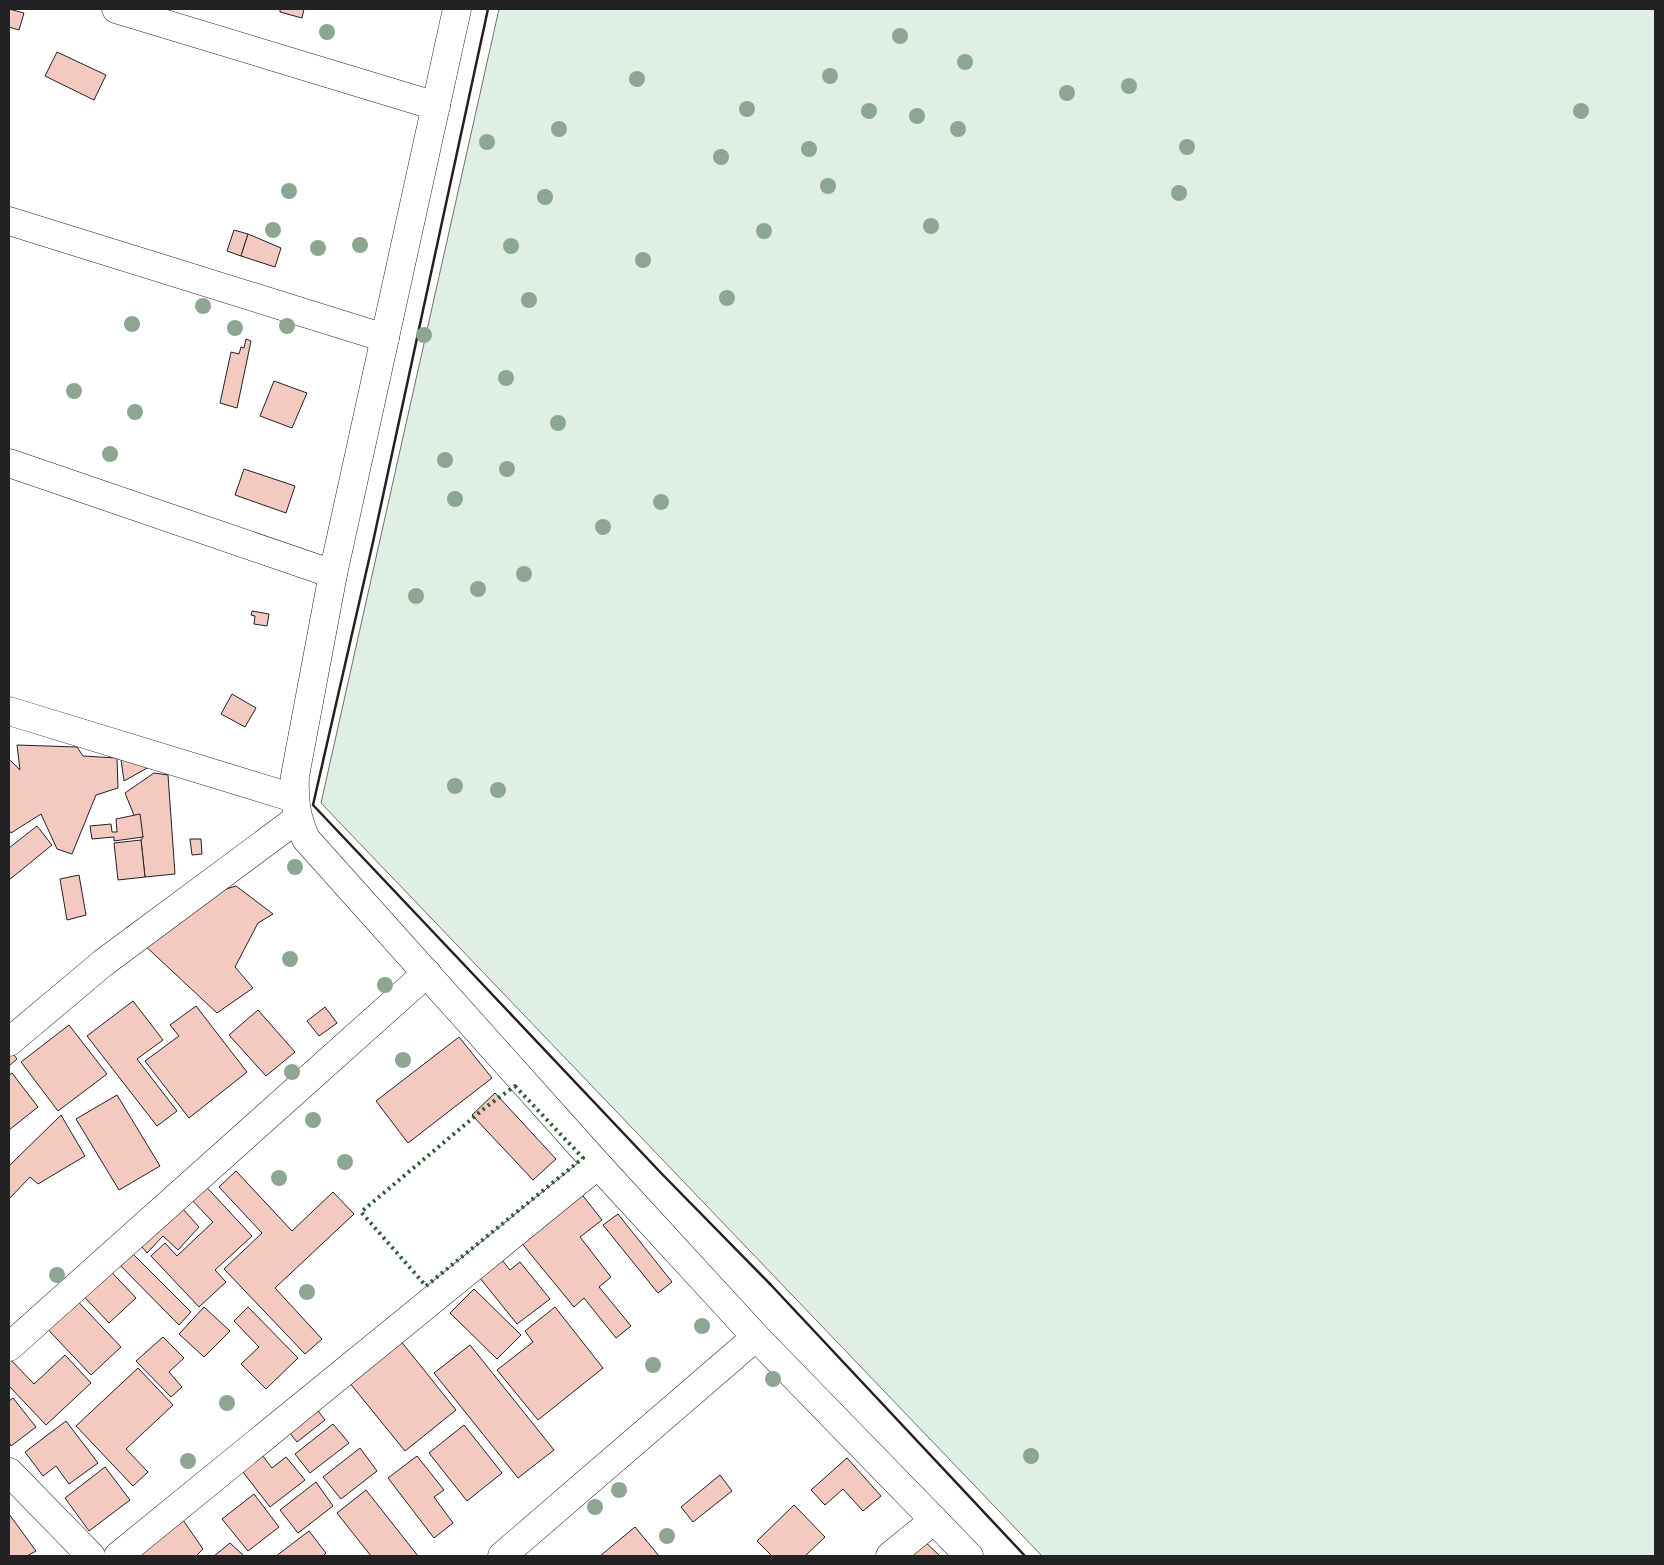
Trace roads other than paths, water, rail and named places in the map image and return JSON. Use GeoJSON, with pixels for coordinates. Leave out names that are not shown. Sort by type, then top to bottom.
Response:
{"type":"FeatureCollection","features":[{"type":"Feature","properties":{"kind":"street"},"geometry":{"type":"LineString","coordinates":[[116,9],[436,106]]}},
{"type":"Feature","properties":{"kind":"street"},"geometry":{"type":"LineString","coordinates":[[457,9],[333,574],[295,776],[296,808],[306,839],[598,1165],[756,1337],[969,1556]]}},
{"type":"Feature","properties":{"kind":"street"},"geometry":{"type":"LineString","coordinates":[[9,221],[385,338]]}},
{"type":"Feature","properties":{"kind":"street"},"geometry":{"type":"LineString","coordinates":[[9,463],[333,574]]}},
{"type":"Feature","properties":{"kind":"street"},"geometry":{"type":"LineString","coordinates":[[9,711],[296,808]]}},
{"type":"Feature","properties":{"kind":"street"},"geometry":{"type":"LineString","coordinates":[[9,1042],[103,963],[296,808]]}},
{"type":"Feature","properties":{"kind":"street"},"geometry":{"type":"LineString","coordinates":[[9,1347],[427,973]]}},
{"type":"Feature","properties":{"kind":"street"},"geometry":{"type":"LineString","coordinates":[[118,1556],[598,1165]]}},
{"type":"Feature","properties":{"kind":"street"},"geometry":{"type":"LineString","coordinates":[[502,1556],[756,1337]]}},
{"type":"Feature","properties":{"kind":"street"},"geometry":{"type":"LineString","coordinates":[[9,1472],[91,1556]]}},
{"type":"Feature","properties":{"kind":"street"},"geometry":{"type":"LineString","coordinates":[[890,1556],[934,1520]]}}]}
